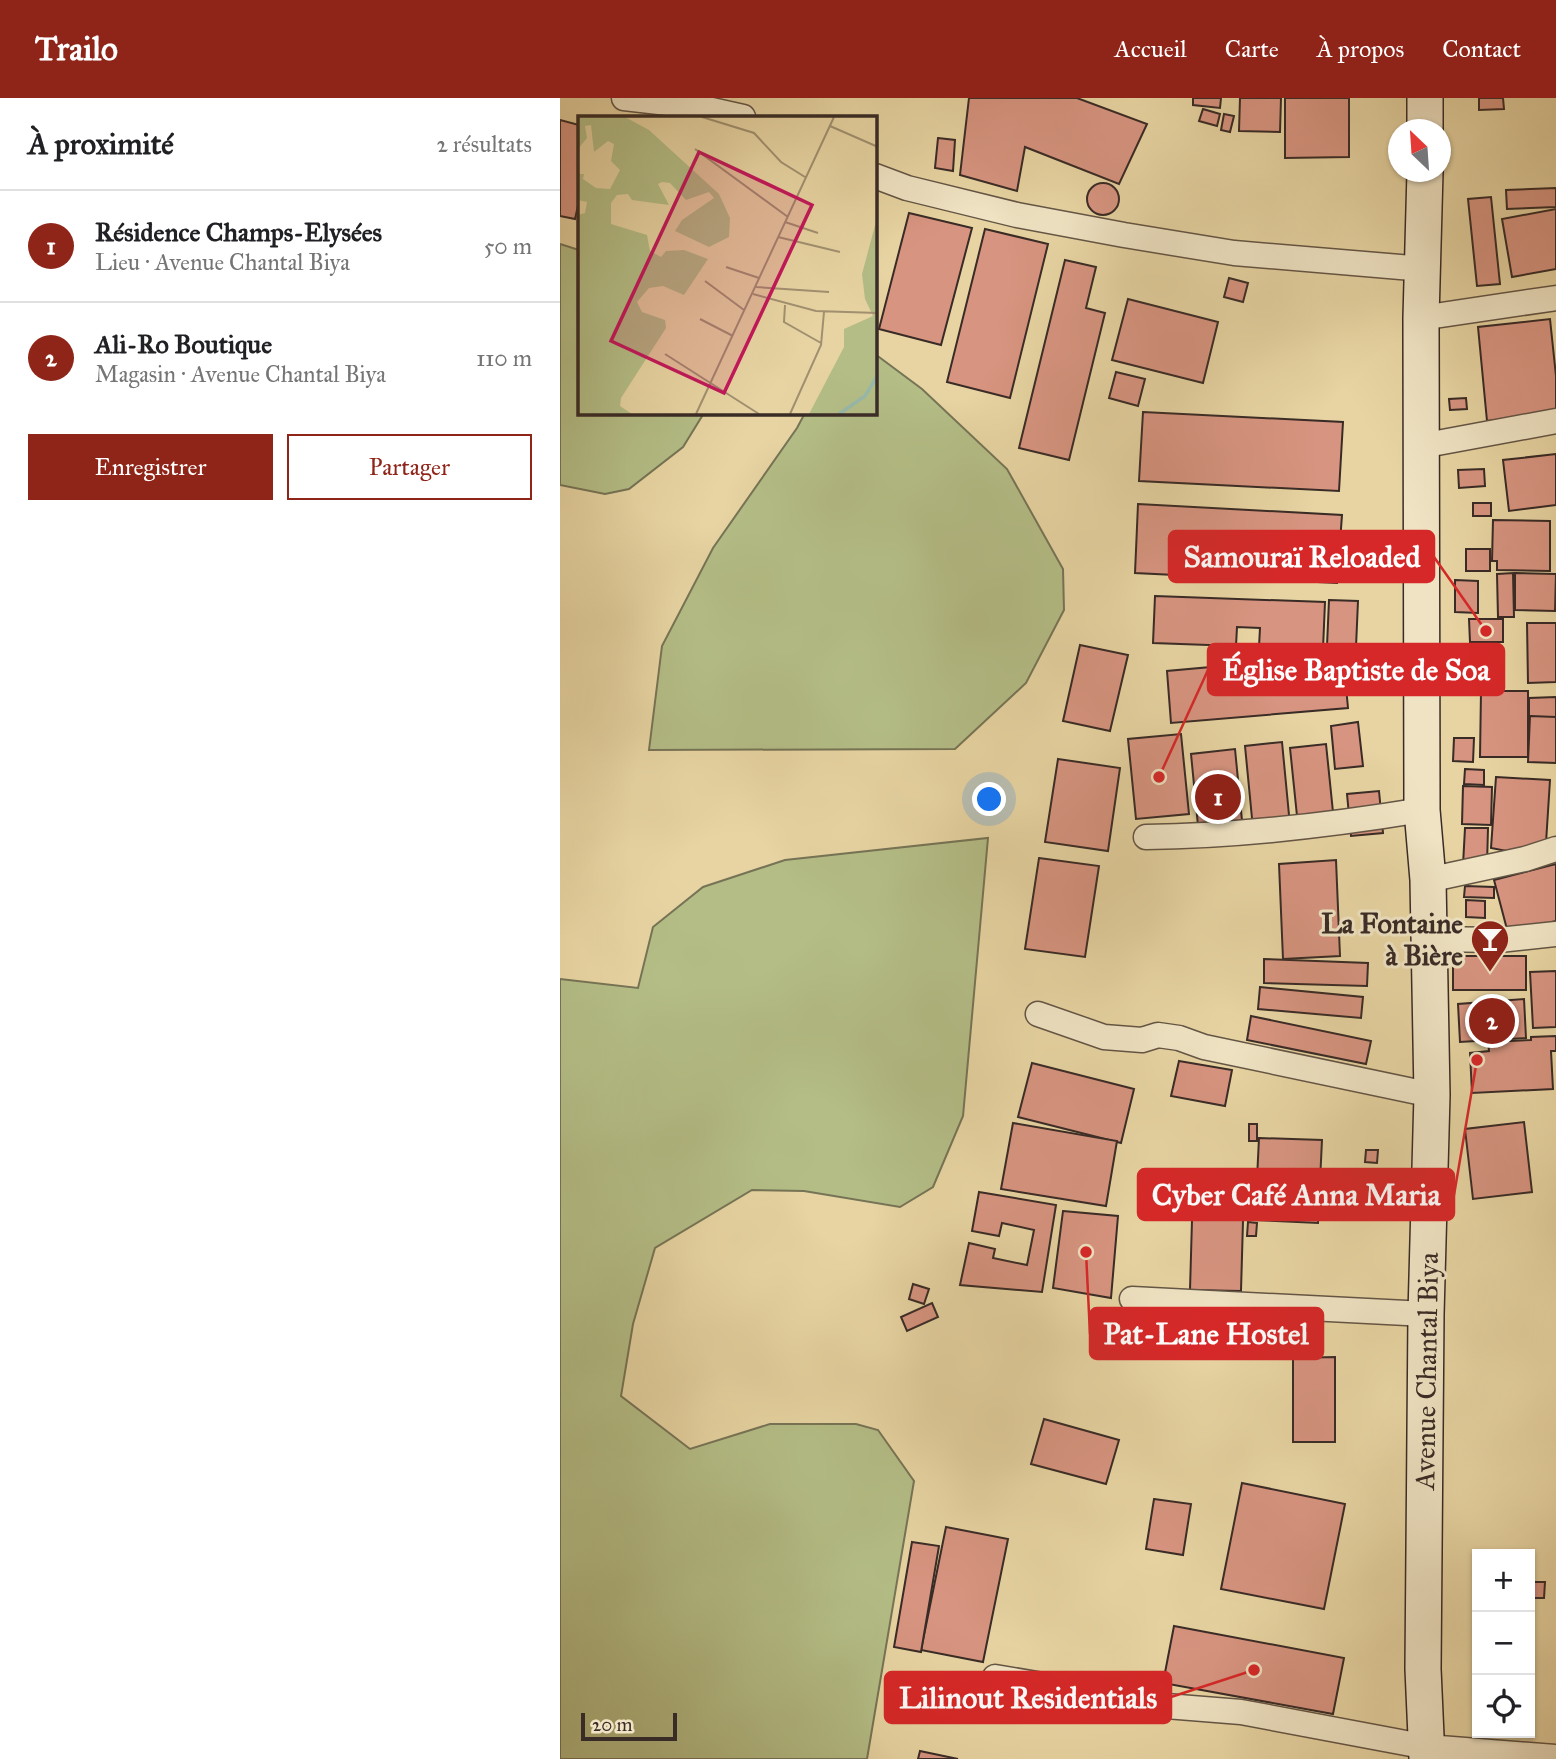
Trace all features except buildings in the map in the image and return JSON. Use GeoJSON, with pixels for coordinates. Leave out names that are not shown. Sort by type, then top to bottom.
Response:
{"type":"FeatureCollection","features":[{"type":"Feature","properties":{"kind":"main road"},"geometry":{"type":"LineString","coordinates":[[1425,98],[1425,119]]}},
{"type":"Feature","properties":{"kind":"main road","name":"Avenue Chantal Biya"},"geometry":{"type":"LineString","coordinates":[[1425,182],[1421,318],[1422,810],[1428,880],[1432,1095],[1426,1314],[1423,1669],[1427,1753]]}},
{"type":"Feature","properties":{"kind":"street"},"geometry":{"type":"LineString","coordinates":[[624,98],[694,106],[739,116]]}},
{"type":"Feature","properties":{"kind":"street"},"geometry":{"type":"LineString","coordinates":[[877,177],[907,188],[1017,215],[1124,235],[1234,253],[1424,269]]}},
{"type":"Feature","properties":{"kind":"street"},"geometry":{"type":"LineString","coordinates":[[1421,318],[1556,298]]}},
{"type":"Feature","properties":{"kind":"street"},"geometry":{"type":"LineString","coordinates":[[1421,446],[1556,421]]}},
{"type":"Feature","properties":{"kind":"street"},"geometry":{"type":"LineString","coordinates":[[1146,837],[1235,834],[1363,820],[1422,810]]}},
{"type":"Feature","properties":{"kind":"street"},"geometry":{"type":"LineString","coordinates":[[1428,880],[1525,859],[1556,849]]}},
{"type":"Feature","properties":{"kind":"street"},"geometry":{"type":"LineString","coordinates":[[1430,939],[1499,940],[1556,934]]}},
{"type":"Feature","properties":{"kind":"street"},"geometry":{"type":"LineString","coordinates":[[1038,1014],[1104,1037],[1142,1040],[1158,1035],[1179,1038],[1204,1047],[1432,1095]]}},
{"type":"Feature","properties":{"kind":"street"},"geometry":{"type":"LineString","coordinates":[[1132,1300],[1426,1314]]}},
{"type":"Feature","properties":{"kind":"street"},"geometry":{"type":"LineString","coordinates":[[995,1677],[1166,1706],[1241,1712],[1427,1753],[1556,1757]]}},
{"type":"Feature","properties":{"kind":"green space"},"geometry":{"type":"Polygon","coordinates":[[[560,244],[578,250],[578,415],[703,415],[683,447],[629,489],[605,494],[560,485],[560,244]]]}},
{"type":"Feature","properties":{"kind":"green space"},"geometry":{"type":"Polygon","coordinates":[[[877,355],[922,389],[1007,469],[1063,569],[1064,610],[1026,683],[955,749],[649,750],[662,646],[713,548],[804,415],[877,415],[877,355]]]}},
{"type":"Feature","properties":{"kind":"green space"},"geometry":{"type":"Polygon","coordinates":[[[988,838],[963,1116],[933,1187],[900,1207],[804,1191],[752,1190],[655,1248],[633,1324],[621,1396],[690,1449],[770,1424],[856,1424],[878,1430],[914,1481],[867,1759],[560,1759],[560,979],[638,988],[653,927],[703,887],[785,860],[988,838]]]}},
{"type":"Feature","properties":{"kind":"place","name":"Samouraï Reloaded"},"geometry":{"type":"Point","coordinates":[1486,631]}},
{"type":"Feature","properties":{"kind":"place","name":"Église Baptiste de Soa"},"geometry":{"type":"Point","coordinates":[1159,777]}},
{"type":"Feature","properties":{"kind":"place","name":"Résidence Champs-Elysées"},"geometry":{"type":"Point","coordinates":[1218,797]}},
{"type":"Feature","properties":{"kind":"place","name":"La Fontaine à Bière"},"geometry":{"type":"Point","coordinates":[1490,973]}},
{"type":"Feature","properties":{"kind":"place","name":"Ali-Ro Boutique"},"geometry":{"type":"Point","coordinates":[1492,1021]}},
{"type":"Feature","properties":{"kind":"place","name":"Cyber Café Anna Maria"},"geometry":{"type":"Point","coordinates":[1477,1060]}},
{"type":"Feature","properties":{"kind":"place","name":"Pat-Lane Hostel"},"geometry":{"type":"Point","coordinates":[1086,1252]}},
{"type":"Feature","properties":{"kind":"place","name":"Lilinout Residentials"},"geometry":{"type":"Point","coordinates":[1254,1670]}}]}
